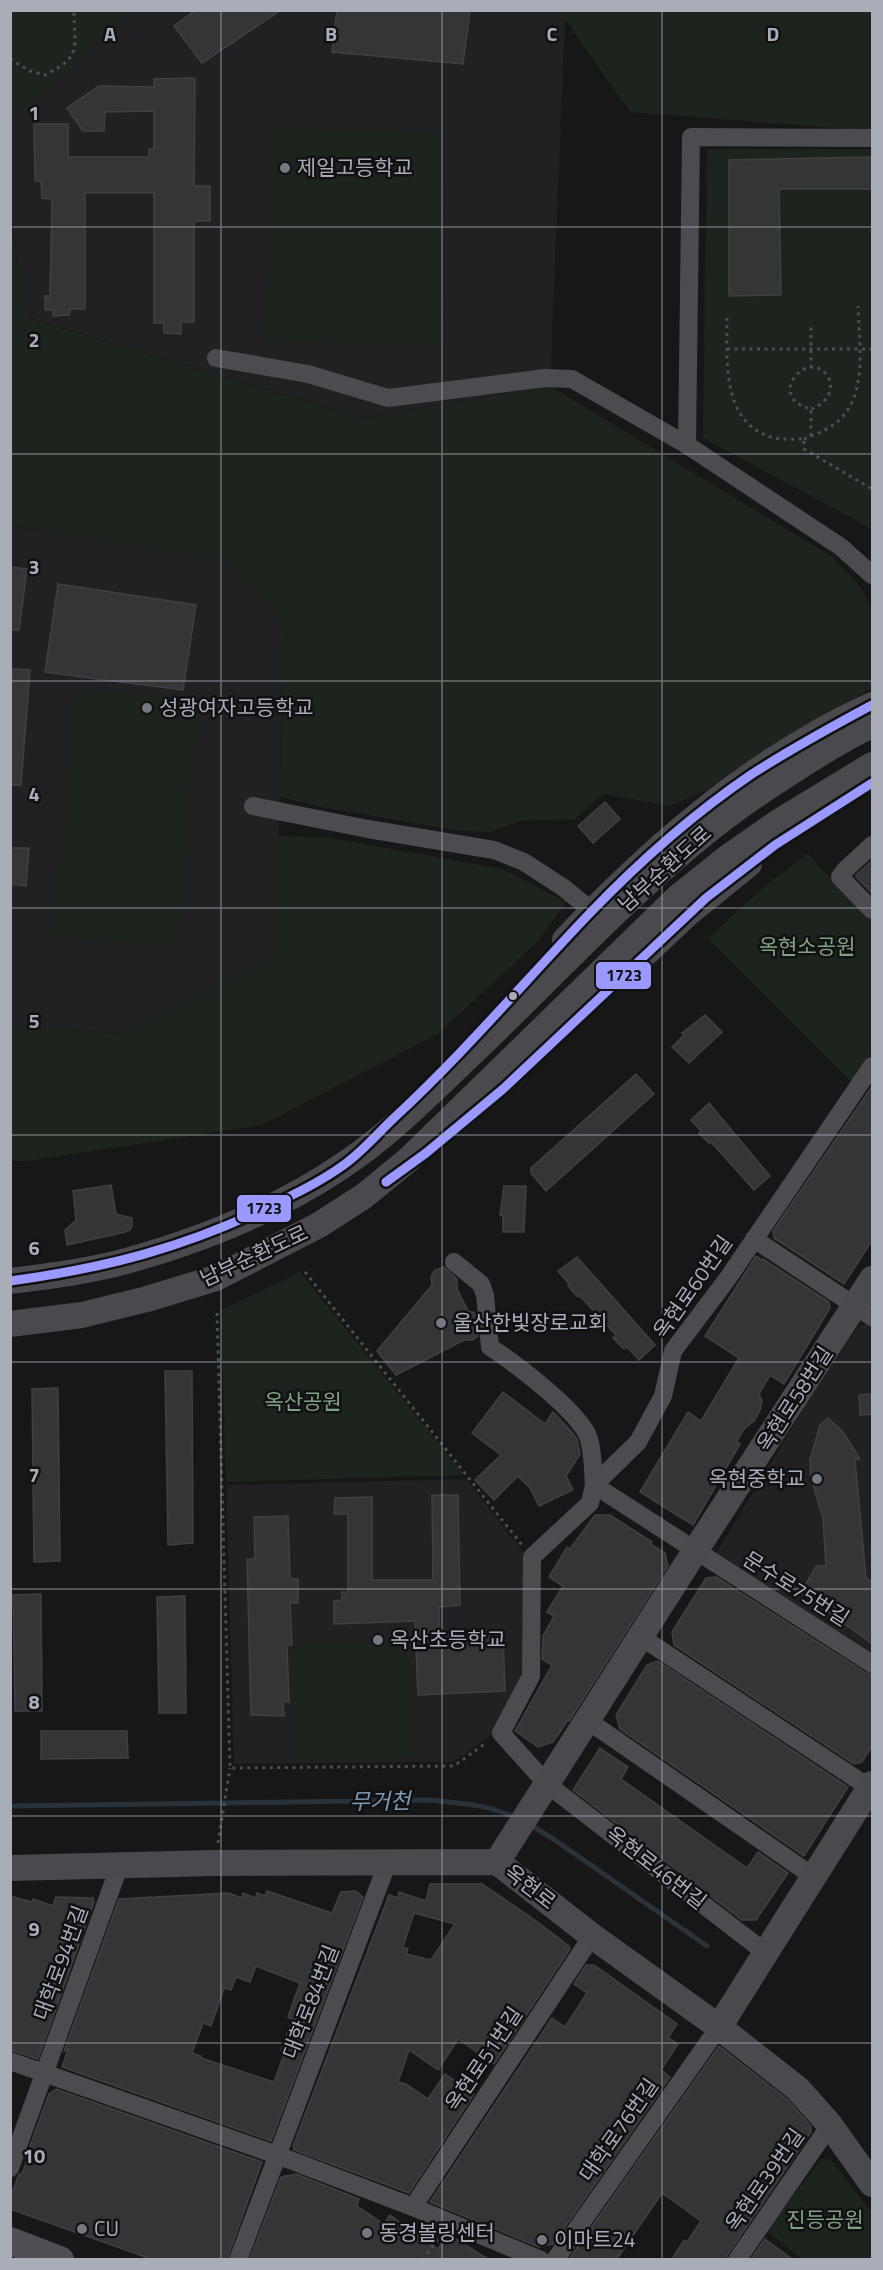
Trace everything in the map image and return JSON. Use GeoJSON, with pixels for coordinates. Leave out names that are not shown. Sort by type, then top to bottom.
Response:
{"type":"FeatureCollection","features":[{"type":"Feature","properties":{"kind":"main road"},"geometry":{"type":"LineString","coordinates":[[345,1164],[425,1089],[592,911],[643,861],[751,775],[802,743],[873,705]]}},
{"type":"Feature","properties":{"kind":"main road","name":"남부순환도로"},"geometry":{"type":"LineString","coordinates":[[10,1281],[71,1273],[129,1260],[203,1236],[301,1191],[345,1164],[387,1132],[656,875],[706,832],[809,760],[873,725]]}},
{"type":"Feature","properties":{"kind":"main road","name":"남부순환도로"},"geometry":{"type":"LineString","coordinates":[[10,1324],[82,1315],[147,1299],[216,1278],[319,1225],[364,1196],[408,1161],[677,898],[727,858],[780,821],[873,765]]}},
{"type":"Feature","properties":{"kind":"main road"},"geometry":{"type":"LineString","coordinates":[[364,1196],[410,1166],[450,1135],[545,1049],[686,915],[737,873],[789,836],[873,783]]}},
{"type":"Feature","properties":{"kind":"main road","name":"옥현로58번길"},"geometry":{"type":"LineString","coordinates":[[497,1862],[695,1551],[864,1312],[873,1279]]}},
{"type":"Feature","properties":{"kind":"main road"},"geometry":{"type":"LineString","coordinates":[[719,2027],[871,1786]]}},
{"type":"Feature","properties":{"kind":"main road","name":"옥현로"},"geometry":{"type":"LineString","coordinates":[[10,1868],[214,1863],[497,1862],[592,1936],[719,2027],[798,2089],[830,2125],[873,2184]]}},
{"type":"Feature","properties":{"kind":"main road"},"geometry":{"type":"LineString","coordinates":[[10,2241],[60,2259]]}},
{"type":"Feature","properties":{"kind":"street"},"geometry":{"type":"LineString","coordinates":[[687,445],[691,137],[873,138]]}},
{"type":"Feature","properties":{"kind":"street"},"geometry":{"type":"LineString","coordinates":[[216,358],[308,374],[388,398],[545,378],[572,379],[687,445],[841,547],[873,575]]}},
{"type":"Feature","properties":{"kind":"street"},"geometry":{"type":"LineString","coordinates":[[253,806],[357,827],[494,850],[524,862],[564,888],[592,911]]}},
{"type":"Feature","properties":{"kind":"street"},"geometry":{"type":"LineString","coordinates":[[873,845],[840,877],[873,910]]}},
{"type":"Feature","properties":{"kind":"street","name":"옥현로60번길"},"geometry":{"type":"LineString","coordinates":[[532,1557],[590,1503],[594,1485],[638,1442],[663,1396],[673,1351],[728,1278],[873,1066]]}},
{"type":"Feature","properties":{"kind":"street"},"geometry":{"type":"LineString","coordinates":[[754,1239],[864,1312]]}},
{"type":"Feature","properties":{"kind":"street"},"geometry":{"type":"LineString","coordinates":[[454,1263],[481,1284],[485,1295],[490,1347],[526,1373],[576,1418],[588,1436],[594,1485],[695,1551]]}},
{"type":"Feature","properties":{"kind":"street","name":"문수로75번길"},"geometry":{"type":"LineString","coordinates":[[695,1551],[873,1664]]}},
{"type":"Feature","properties":{"kind":"street"},"geometry":{"type":"LineString","coordinates":[[532,1557],[531,1676],[501,1733],[547,1784]]}},
{"type":"Feature","properties":{"kind":"street"},"geometry":{"type":"LineString","coordinates":[[641,1637],[871,1786]]}},
{"type":"Feature","properties":{"kind":"street"},"geometry":{"type":"LineString","coordinates":[[587,1720],[814,1877]]}},
{"type":"Feature","properties":{"kind":"street","name":"옥현로46번길"},"geometry":{"type":"LineString","coordinates":[[547,1784],[766,1953]]}},
{"type":"Feature","properties":{"kind":"street","name":"대학로84번길"},"geometry":{"type":"LineString","coordinates":[[238,2259],[387,1864]]}},
{"type":"Feature","properties":{"kind":"street","name":"대학로94번길"},"geometry":{"type":"LineString","coordinates":[[10,2169],[119,1867]]}},
{"type":"Feature","properties":{"kind":"street","name":"옥현로51번길"},"geometry":{"type":"LineString","coordinates":[[413,2207],[592,1936]]}},
{"type":"Feature","properties":{"kind":"street","name":"대학로76번길"},"geometry":{"type":"LineString","coordinates":[[555,2259],[719,2027]]}},
{"type":"Feature","properties":{"kind":"street"},"geometry":{"type":"LineString","coordinates":[[10,2061],[277,2155],[541,2259]]}},
{"type":"Feature","properties":{"kind":"street","name":"옥현로39번길"},"geometry":{"type":"LineString","coordinates":[[736,2259],[830,2125]]}},
{"type":"Feature","properties":{"kind":"path"},"geometry":{"type":"LineString","coordinates":[[10,59],[30,71],[45,75],[64,66],[74,53],[74,10]]}},
{"type":"Feature","properties":{"kind":"path"},"geometry":{"type":"LineString","coordinates":[[727,318],[727,365],[734,404],[754,429],[771,437],[804,439],[834,425],[849,408],[858,377],[858,306]]}},
{"type":"Feature","properties":{"kind":"path"},"geometry":{"type":"LineString","coordinates":[[811,327],[811,368]]}},
{"type":"Feature","properties":{"kind":"path"},"geometry":{"type":"LineString","coordinates":[[727,349],[873,349]]}},
{"type":"Feature","properties":{"kind":"path"},"geometry":{"type":"LineString","coordinates":[[811,368],[820,369],[827,374],[830,381],[830,390],[824,403],[811,409],[802,407],[794,401],[791,393],[791,382],[794,375],[811,368]]}},
{"type":"Feature","properties":{"kind":"path"},"geometry":{"type":"LineString","coordinates":[[811,409],[811,436]]}},
{"type":"Feature","properties":{"kind":"path"},"geometry":{"type":"LineString","coordinates":[[804,439],[804,450],[869,489],[873,489]]}},
{"type":"Feature","properties":{"kind":"path"},"geometry":{"type":"LineString","coordinates":[[305,1272],[532,1557]]}},
{"type":"Feature","properties":{"kind":"path"},"geometry":{"type":"LineString","coordinates":[[214,1863],[230,1768],[217,1313]]}},
{"type":"Feature","properties":{"kind":"path"},"geometry":{"type":"LineString","coordinates":[[230,1768],[454,1766],[501,1733]]}},
{"type":"Feature","properties":{"kind":"path"},"geometry":{"type":"LineString","coordinates":[[423,2259],[448,2223]]}},
{"type":"Feature","properties":{"kind":"shaded area","name":"제일고등학교"},"geometry":{"type":"Polygon","coordinates":[[[130,11],[559,11],[565,18],[550,386],[362,418],[26,317],[11,216],[10,120],[130,11]]]}},
{"type":"Feature","properties":{"kind":"shaded area","name":"성광여자고등학교"},"geometry":{"type":"Polygon","coordinates":[[[10,525],[232,563],[286,619],[274,955],[118,1033],[11,1027],[10,525]]]}},
{"type":"Feature","properties":{"kind":"shaded area","name":"옥현중학교"},"geometry":{"type":"Polygon","coordinates":[[[867,1322],[872,1325],[872,1654],[714,1557],[808,1401],[857,1328],[867,1322]]]}},
{"type":"Feature","properties":{"kind":"shaded area","name":"옥산초등학교"},"geometry":{"type":"Polygon","coordinates":[[[466,1479],[527,1557],[525,1674],[498,1730],[454,1762],[234,1764],[226,1485],[466,1479]]]}},
{"type":"Feature","properties":{"kind":"green space"},"geometry":{"type":"Polygon","coordinates":[[[11,10],[130,10],[130,11],[11,120],[11,10]]]}},
{"type":"Feature","properties":{"kind":"green space"},"geometry":{"type":"Polygon","coordinates":[[[559,11],[872,11],[872,131],[630,112],[559,11]]]}},
{"type":"Feature","properties":{"kind":"green space"},"geometry":{"type":"Polygon","coordinates":[[[272,128],[443,133],[441,345],[269,342],[272,128]]]}},
{"type":"Feature","properties":{"kind":"green space"},"geometry":{"type":"Polygon","coordinates":[[[707,149],[872,149],[872,529],[703,438],[707,149]]]}},
{"type":"Feature","properties":{"kind":"green space"},"geometry":{"type":"Polygon","coordinates":[[[10,216],[27,318],[362,418],[550,386],[831,556],[860,586],[872,610],[872,688],[710,789],[670,806],[603,794],[575,819],[520,821],[491,832],[460,831],[327,808],[280,797],[286,620],[232,564],[11,525],[10,216]]]}},
{"type":"Feature","properties":{"kind":"green space"},"geometry":{"type":"Polygon","coordinates":[[[79,690],[198,703],[176,947],[55,936],[79,690]]]}},
{"type":"Feature","properties":{"kind":"green space"},"geometry":{"type":"Polygon","coordinates":[[[278,836],[330,838],[503,869],[566,902],[537,942],[438,1034],[262,1125],[27,1161],[11,1161],[11,1027],[118,1033],[274,955],[278,836]]]}},
{"type":"Feature","properties":{"kind":"green space","name":"옥현소공원"},"geometry":{"type":"Polygon","coordinates":[[[808,854],[872,922],[872,1052],[851,1082],[708,939],[756,894],[808,854]]]}},
{"type":"Feature","properties":{"kind":"green space","name":"옥산공원"},"geometry":{"type":"Polygon","coordinates":[[[300,1272],[464,1475],[226,1482],[221,1310],[300,1272]]]}},
{"type":"Feature","properties":{"kind":"green space"},"geometry":{"type":"Polygon","coordinates":[[[409,1640],[413,1758],[297,1761],[294,1643],[409,1640]]]}},
{"type":"Feature","properties":{"kind":"green space","name":"진등공원"},"geometry":{"type":"Polygon","coordinates":[[[821,2159],[831,2160],[872,2213],[872,2259],[802,2259],[767,2231],[821,2159]]]}},
{"type":"Feature","properties":{"kind":"building"},"geometry":{"type":"Polygon","coordinates":[[[196,10],[281,10],[202,63],[174,26],[196,10]]]}},
{"type":"Feature","properties":{"kind":"building"},"geometry":{"type":"Polygon","coordinates":[[[337,10],[470,10],[463,64],[332,52],[337,10]]]}},
{"type":"Feature","properties":{"kind":"building"},"geometry":{"type":"Polygon","coordinates":[[[195,78],[194,186],[210,186],[210,221],[194,221],[194,322],[181,322],[181,334],[164,333],[164,323],[154,323],[154,193],[85,193],[85,309],[70,309],[69,315],[53,316],[53,310],[45,310],[45,296],[50,296],[52,199],[42,198],[41,181],[35,181],[34,124],[68,124],[68,157],[149,157],[149,149],[154,149],[154,111],[105,112],[104,131],[83,131],[67,108],[99,86],[154,87],[154,79],[195,78]]]}},
{"type":"Feature","properties":{"kind":"building"},"geometry":{"type":"Polygon","coordinates":[[[873,157],[873,189],[779,189],[781,295],[729,296],[729,160],[873,157]]]}},
{"type":"Feature","properties":{"kind":"building"},"geometry":{"type":"Polygon","coordinates":[[[10,567],[27,569],[19,630],[10,630],[10,567]]]}},
{"type":"Feature","properties":{"kind":"building"},"geometry":{"type":"Polygon","coordinates":[[[58,584],[196,605],[183,690],[45,672],[58,584]]]}},
{"type":"Feature","properties":{"kind":"building"},"geometry":{"type":"Polygon","coordinates":[[[12,669],[30,670],[21,785],[10,785],[12,669]]]}},
{"type":"Feature","properties":{"kind":"building"},"geometry":{"type":"Polygon","coordinates":[[[605,802],[620,819],[593,843],[578,826],[605,802]]]}},
{"type":"Feature","properties":{"kind":"building"},"geometry":{"type":"Polygon","coordinates":[[[10,848],[29,848],[26,886],[10,884],[10,848]]]}},
{"type":"Feature","properties":{"kind":"building"},"geometry":{"type":"Polygon","coordinates":[[[873,860],[873,894],[856,875],[873,860]]]}},
{"type":"Feature","properties":{"kind":"building"},"geometry":{"type":"Polygon","coordinates":[[[705,1015],[722,1032],[689,1063],[672,1047],[684,1035],[682,1033],[705,1015]]]}},
{"type":"Feature","properties":{"kind":"building"},"geometry":{"type":"Polygon","coordinates":[[[636,1074],[654,1094],[546,1191],[531,1173],[531,1168],[636,1074]]]}},
{"type":"Feature","properties":{"kind":"building"},"geometry":{"type":"Polygon","coordinates":[[[873,1085],[873,1239],[844,1284],[774,1238],[773,1231],[873,1085]]]}},
{"type":"Feature","properties":{"kind":"building"},"geometry":{"type":"Polygon","coordinates":[[[709,1103],[770,1176],[754,1190],[711,1142],[709,1143],[699,1133],[701,1131],[691,1120],[709,1103]]]}},
{"type":"Feature","properties":{"kind":"building"},"geometry":{"type":"Polygon","coordinates":[[[111,1185],[116,1214],[132,1218],[130,1230],[67,1245],[65,1230],[76,1220],[73,1191],[111,1185]]]}},
{"type":"Feature","properties":{"kind":"building"},"geometry":{"type":"Polygon","coordinates":[[[504,1186],[526,1186],[524,1232],[503,1232],[503,1216],[500,1215],[504,1186]]]}},
{"type":"Feature","properties":{"kind":"building"},"geometry":{"type":"Polygon","coordinates":[[[756,1256],[829,1302],[830,1308],[784,1384],[770,1375],[759,1394],[762,1401],[760,1410],[736,1442],[740,1444],[693,1525],[640,1492],[688,1412],[701,1421],[739,1358],[705,1336],[756,1256]]]}},
{"type":"Feature","properties":{"kind":"building"},"geometry":{"type":"Polygon","coordinates":[[[577,1257],[655,1345],[639,1360],[627,1347],[624,1349],[613,1338],[616,1335],[568,1286],[570,1285],[558,1271],[577,1257]]]}},
{"type":"Feature","properties":{"kind":"building","name":"울산한빛장로교회"},"geometry":{"type":"Polygon","coordinates":[[[444,1267],[457,1279],[457,1289],[468,1311],[475,1313],[478,1336],[473,1340],[464,1340],[396,1375],[377,1351],[432,1285],[431,1277],[435,1270],[444,1267]]]}},
{"type":"Feature","properties":{"kind":"building"},"geometry":{"type":"Polygon","coordinates":[[[165,1371],[192,1371],[193,1543],[168,1545],[165,1371]]]}},
{"type":"Feature","properties":{"kind":"building"},"geometry":{"type":"Polygon","coordinates":[[[58,1388],[60,1561],[34,1562],[32,1389],[58,1388]]]}},
{"type":"Feature","properties":{"kind":"building"},"geometry":{"type":"Polygon","coordinates":[[[503,1392],[545,1424],[553,1412],[577,1439],[580,1454],[566,1476],[573,1490],[539,1506],[530,1488],[518,1476],[494,1500],[475,1480],[501,1455],[472,1433],[503,1392]]]}},
{"type":"Feature","properties":{"kind":"building"},"geometry":{"type":"Polygon","coordinates":[[[873,1394],[873,1414],[860,1415],[859,1395],[873,1394]]]}},
{"type":"Feature","properties":{"kind":"building"},"geometry":{"type":"Polygon","coordinates":[[[828,1418],[843,1432],[860,1459],[855,1460],[866,1578],[873,1582],[873,1644],[801,1593],[816,1566],[826,1566],[823,1518],[811,1478],[810,1460],[820,1425],[828,1418]]]}},
{"type":"Feature","properties":{"kind":"building"},"geometry":{"type":"Polygon","coordinates":[[[432,1495],[458,1495],[460,1605],[439,1607],[439,1635],[503,1632],[505,1691],[418,1695],[415,1621],[334,1624],[334,1601],[342,1600],[342,1592],[348,1592],[348,1514],[334,1514],[335,1498],[372,1497],[372,1580],[433,1580],[432,1495]]]}},
{"type":"Feature","properties":{"kind":"building"},"geometry":{"type":"Polygon","coordinates":[[[595,1515],[610,1515],[652,1542],[650,1544],[665,1553],[668,1566],[569,1721],[553,1742],[538,1747],[515,1731],[552,1665],[542,1659],[543,1636],[554,1616],[547,1612],[563,1586],[549,1577],[567,1547],[570,1549],[595,1515]]]}},
{"type":"Feature","properties":{"kind":"building"},"geometry":{"type":"Polygon","coordinates":[[[288,1516],[290,1579],[298,1579],[298,1603],[290,1603],[292,1645],[287,1645],[289,1702],[283,1701],[284,1716],[251,1715],[247,1559],[255,1559],[254,1517],[288,1516]]]}},
{"type":"Feature","properties":{"kind":"building"},"geometry":{"type":"Polygon","coordinates":[[[716,1577],[866,1673],[873,1675],[873,1744],[862,1762],[854,1764],[674,1645],[672,1632],[706,1578],[716,1577]]]}},
{"type":"Feature","properties":{"kind":"building"},"geometry":{"type":"Polygon","coordinates":[[[41,1594],[42,1711],[15,1711],[13,1595],[41,1594]]]}},
{"type":"Feature","properties":{"kind":"building"},"geometry":{"type":"Polygon","coordinates":[[[185,1596],[186,1713],[159,1713],[157,1597],[185,1596]]]}},
{"type":"Feature","properties":{"kind":"building"},"geometry":{"type":"Polygon","coordinates":[[[658,1661],[848,1787],[804,1856],[620,1729],[616,1715],[647,1665],[658,1661]]]}},
{"type":"Feature","properties":{"kind":"building"},"geometry":{"type":"Polygon","coordinates":[[[41,1731],[127,1731],[128,1758],[41,1759],[41,1731]]]}},
{"type":"Feature","properties":{"kind":"building"},"geometry":{"type":"Polygon","coordinates":[[[600,1748],[628,1767],[621,1779],[747,1868],[758,1852],[788,1873],[756,1920],[742,1920],[573,1790],[600,1748]]]}},
{"type":"Feature","properties":{"kind":"building"},"geometry":{"type":"Polygon","coordinates":[[[430,1884],[482,1884],[532,1918],[570,1949],[494,2064],[458,2039],[438,2070],[409,2050],[398,2082],[406,2084],[428,2099],[445,2074],[474,2094],[409,2193],[294,2150],[293,2146],[389,1895],[398,1898],[399,1892],[426,1901],[430,1884]],[[414,1913],[403,1947],[408,1949],[406,1954],[431,1960],[455,1924],[414,1913]]]}},
{"type":"Feature","properties":{"kind":"building"},"geometry":{"type":"Polygon","coordinates":[[[267,1891],[332,1913],[341,1892],[356,1891],[363,1897],[271,2141],[62,2067],[68,2049],[64,2051],[119,1899],[228,1893],[242,1898],[243,1893],[256,1898],[257,1893],[265,1896],[267,1891]],[[256,1966],[250,1982],[236,1977],[231,1990],[224,1988],[211,2026],[203,2023],[192,2053],[274,2082],[285,2052],[281,2051],[292,2019],[288,2017],[300,1983],[256,1966]]]}},
{"type":"Feature","properties":{"kind":"building"},"geometry":{"type":"Polygon","coordinates":[[[10,1896],[32,1902],[33,1899],[53,1906],[56,1897],[93,1898],[94,1902],[38,2059],[10,2050],[10,1896]]]}},
{"type":"Feature","properties":{"kind":"building"},"geometry":{"type":"Polygon","coordinates":[[[586,1965],[594,1965],[677,2024],[668,2038],[678,2044],[661,2070],[670,2077],[553,2244],[539,2247],[430,2202],[552,2018],[565,2027],[587,1993],[574,1984],[586,1965]]]}},
{"type":"Feature","properties":{"kind":"building"},"geometry":{"type":"Polygon","coordinates":[[[719,2046],[788,2100],[811,2126],[811,2132],[726,2259],[672,2259],[684,2240],[687,2242],[701,2221],[662,2193],[617,2259],[569,2259],[719,2046]]]}},
{"type":"Feature","properties":{"kind":"building"},"geometry":{"type":"Polygon","coordinates":[[[56,2089],[262,2162],[227,2259],[151,2259],[10,2209],[10,2199],[19,2174],[22,2174],[49,2094],[56,2089]]]}},
{"type":"Feature","properties":{"kind":"building"},"geometry":{"type":"Polygon","coordinates":[[[296,2174],[359,2199],[357,2206],[384,2224],[390,2215],[438,2249],[448,2234],[488,2259],[250,2259],[281,2177],[296,2174]]]}},
{"type":"Feature","properties":{"kind":"building"},"geometry":{"type":"Polygon","coordinates":[[[765,2239],[792,2259],[751,2259],[765,2239]]]}},
{"type":"Feature","properties":{"kind":"waterway","name":"무거천"},"geometry":{"type":"LineString","coordinates":[[10,1806],[429,1800],[485,1807],[517,1819]]}},
{"type":"Feature","properties":{"kind":"waterway","name":"무거천"},"geometry":{"type":"LineString","coordinates":[[528,1824],[552,1838],[707,1946]]}},
{"type":"Feature","properties":{"kind":"transit line","name":"1723"},"geometry":{"type":"LineString","coordinates":[[10,1281],[112,1263],[175,1245],[270,1206],[308,1187],[345,1164],[421,1093],[590,913],[667,839],[752,774],[872,705]]}},
{"type":"Feature","properties":{"kind":"transit line","name":"1723"},"geometry":{"type":"LineString","coordinates":[[386,1182],[426,1153],[503,1089],[706,898],[775,845],[872,783]]}},
{"type":"Feature","properties":{"kind":"place","name":"제일고등학교"},"geometry":{"type":"Point","coordinates":[285,168]}},
{"type":"Feature","properties":{"kind":"place","name":"성광여자고등학교"},"geometry":{"type":"Point","coordinates":[147,708]}},
{"type":"Feature","properties":{"kind":"place","name":"울산한빛장로교회"},"geometry":{"type":"Point","coordinates":[441,1323]}},
{"type":"Feature","properties":{"kind":"place","name":"옥현중학교"},"geometry":{"type":"Point","coordinates":[817,1479]}},
{"type":"Feature","properties":{"kind":"place","name":"옥산초등학교"},"geometry":{"type":"Point","coordinates":[378,1640]}},
{"type":"Feature","properties":{"kind":"place","name":"CU"},"geometry":{"type":"Point","coordinates":[82,2229]}},
{"type":"Feature","properties":{"kind":"place","name":"동경볼링센터"},"geometry":{"type":"Point","coordinates":[367,2233]}},
{"type":"Feature","properties":{"kind":"place","name":"이마트24"},"geometry":{"type":"Point","coordinates":[542,2240]}}]}
